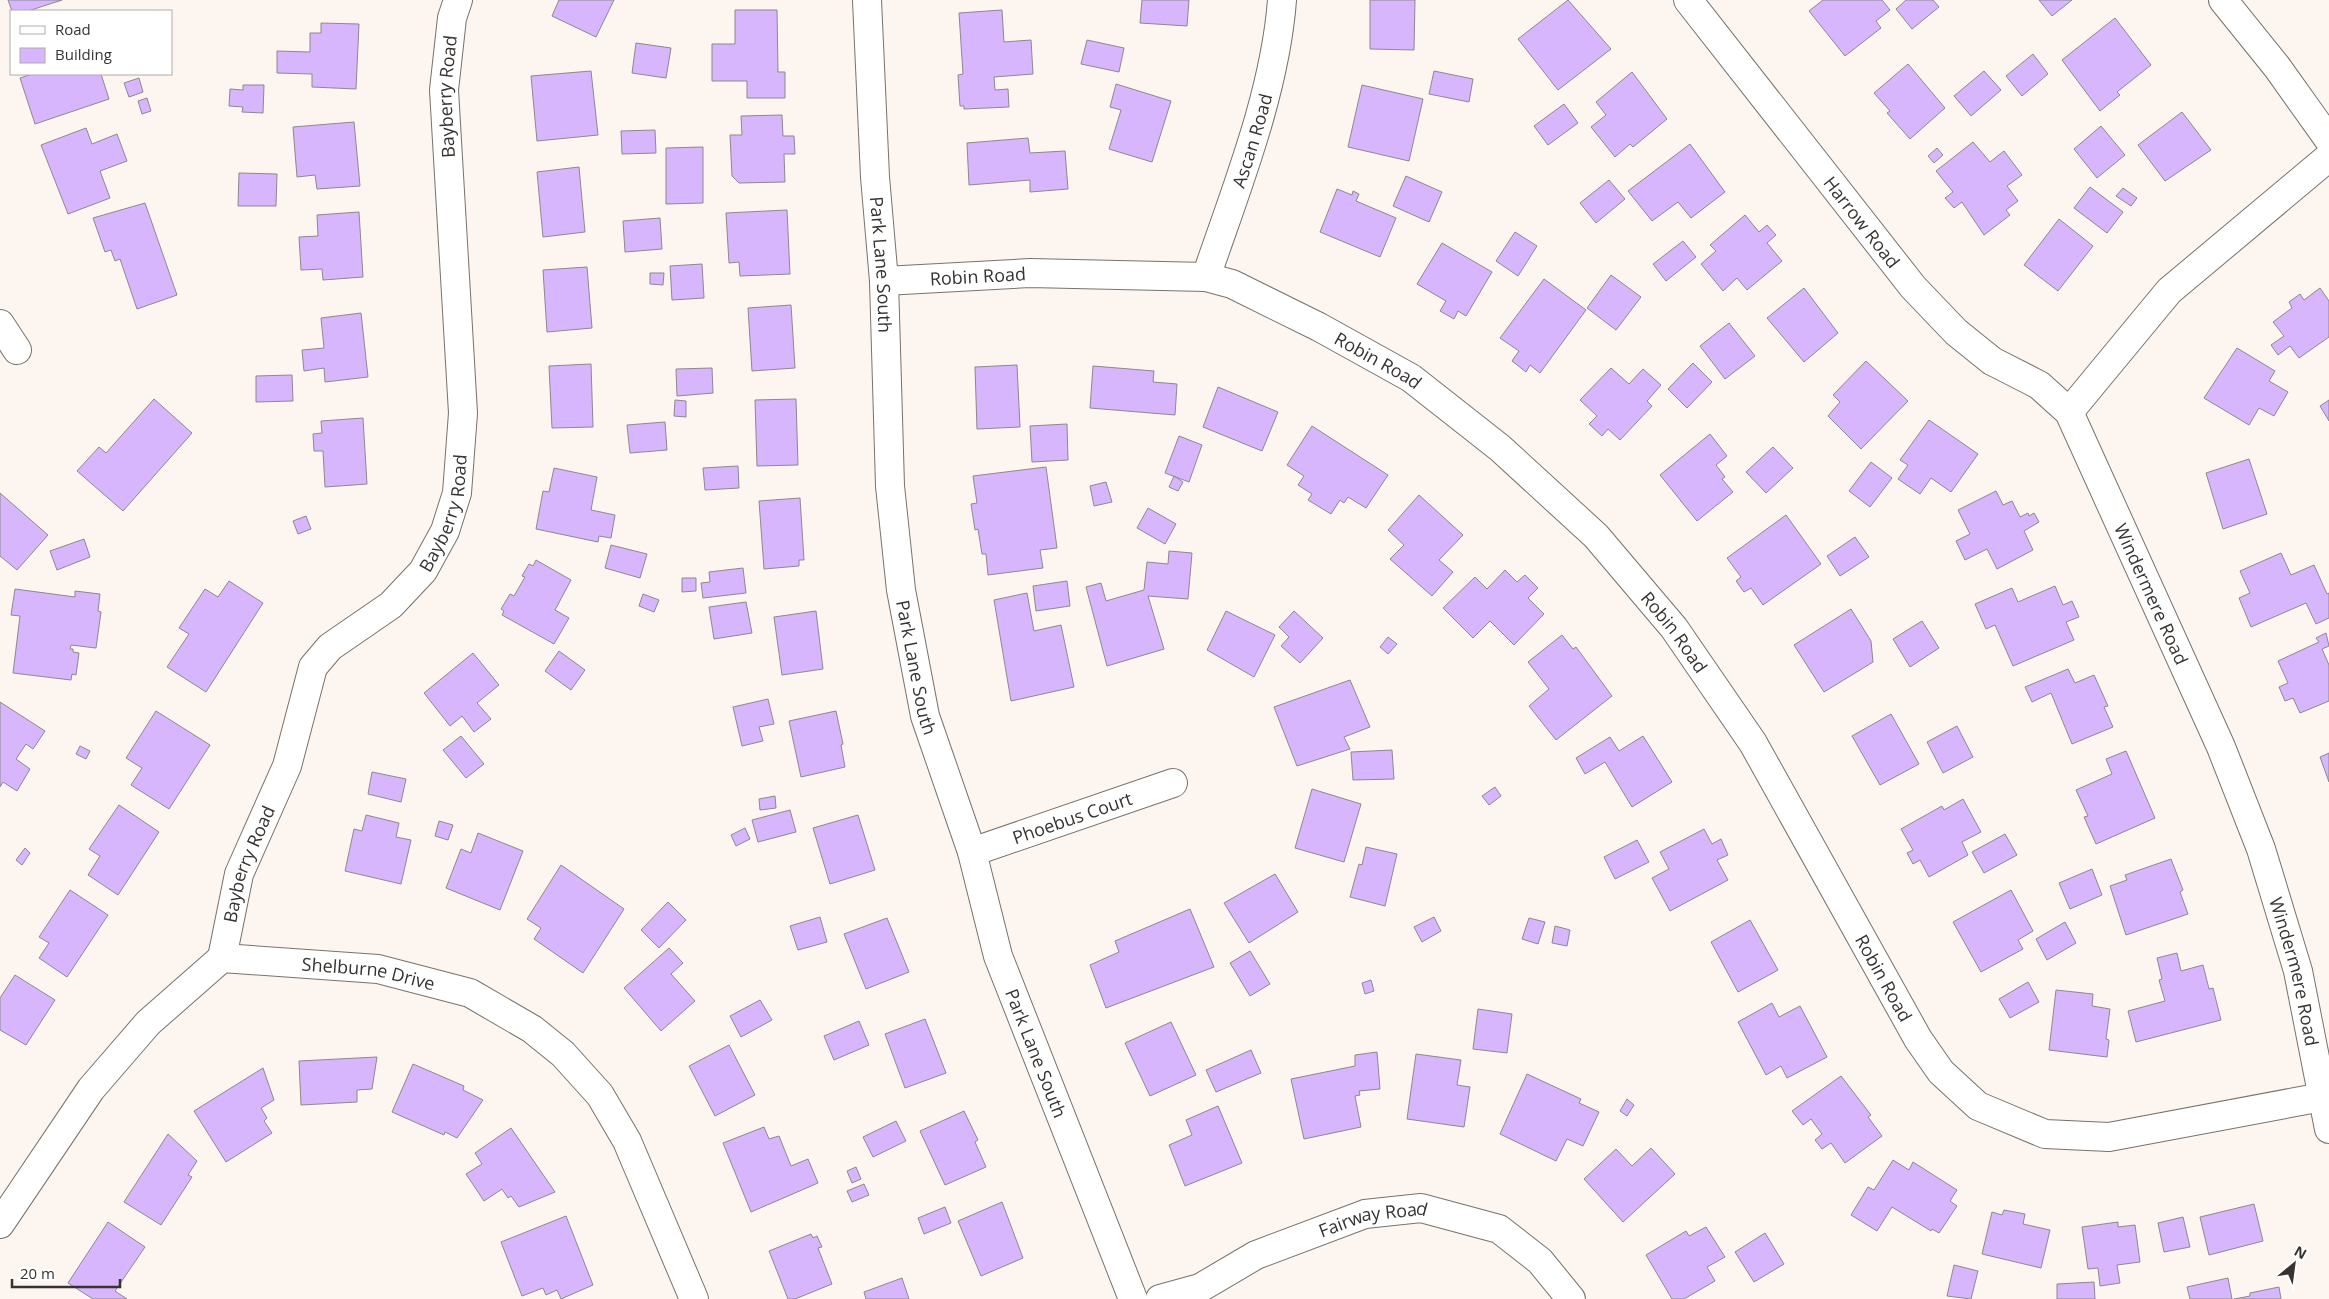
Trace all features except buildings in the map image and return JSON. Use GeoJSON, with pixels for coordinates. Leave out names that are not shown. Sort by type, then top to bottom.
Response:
{"type":"FeatureCollection","features":[{"type":"Feature","properties":{"kind":"street","name":"Bayberry Road"},"geometry":{"type":"LineString","coordinates":[[222,958],[239,874],[287,766],[313,668],[330,647],[391,605],[423,571],[445,531],[457,493],[463,413],[444,90],[452,18],[458,0]]}},
{"type":"Feature","properties":{"kind":"street","name":"Park Lane South"},"geometry":{"type":"LineString","coordinates":[[867,0],[875,177],[884,281],[890,486],[901,590],[925,716],[972,852],[998,956],[1133,1299]]}},
{"type":"Feature","properties":{"kind":"street","name":"Ascan Road"},"geometry":{"type":"LineString","coordinates":[[1206,277],[1254,137],[1280,31],[1282,0]]}},
{"type":"Feature","properties":{"kind":"street","name":"Harrow Road"},"geometry":{"type":"LineString","coordinates":[[1688,0],[1913,287],[1956,332],[1992,362],[2039,385],[2069,412]]}},
{"type":"Feature","properties":{"kind":"street"},"geometry":{"type":"LineString","coordinates":[[2223,0],[2277,67],[2329,140]]}},
{"type":"Feature","properties":{"kind":"street"},"geometry":{"type":"LineString","coordinates":[[2069,412],[2169,291],[2329,157]]}},
{"type":"Feature","properties":{"kind":"street","name":"Robin Road"},"geometry":{"type":"LineString","coordinates":[[884,281],[1030,273],[1206,277],[1241,288],[1319,327],[1411,378],[1500,448],[1596,536],[1674,628],[1753,743],[1918,1038],[1941,1072],[1978,1106],[2045,1134],[2109,1138],[2322,1097]]}},
{"type":"Feature","properties":{"kind":"street"},"geometry":{"type":"LineString","coordinates":[[0,324],[17,350]]}},
{"type":"Feature","properties":{"kind":"street","name":"Windermere Road"},"geometry":{"type":"LineString","coordinates":[[2069,412],[2217,738],[2262,848],[2298,971],[2329,1129]]}},
{"type":"Feature","properties":{"kind":"street","name":"Phoebus Court"},"geometry":{"type":"LineString","coordinates":[[972,852],[1173,782]]}},
{"type":"Feature","properties":{"kind":"street"},"geometry":{"type":"LineString","coordinates":[[0,1224],[90,1089],[148,1023],[222,958]]}},
{"type":"Feature","properties":{"kind":"street","name":"Shelburne Drive"},"geometry":{"type":"LineString","coordinates":[[222,958],[378,969],[470,992],[532,1029],[563,1054],[600,1095],[628,1141],[694,1299]]}},
{"type":"Feature","properties":{"kind":"street","name":"Fairway Road"},"geometry":{"type":"LineString","coordinates":[[1160,1299],[1200,1288],[1256,1254],[1365,1214],[1421,1208],[1499,1229],[1540,1262],[1571,1299]]}}]}
